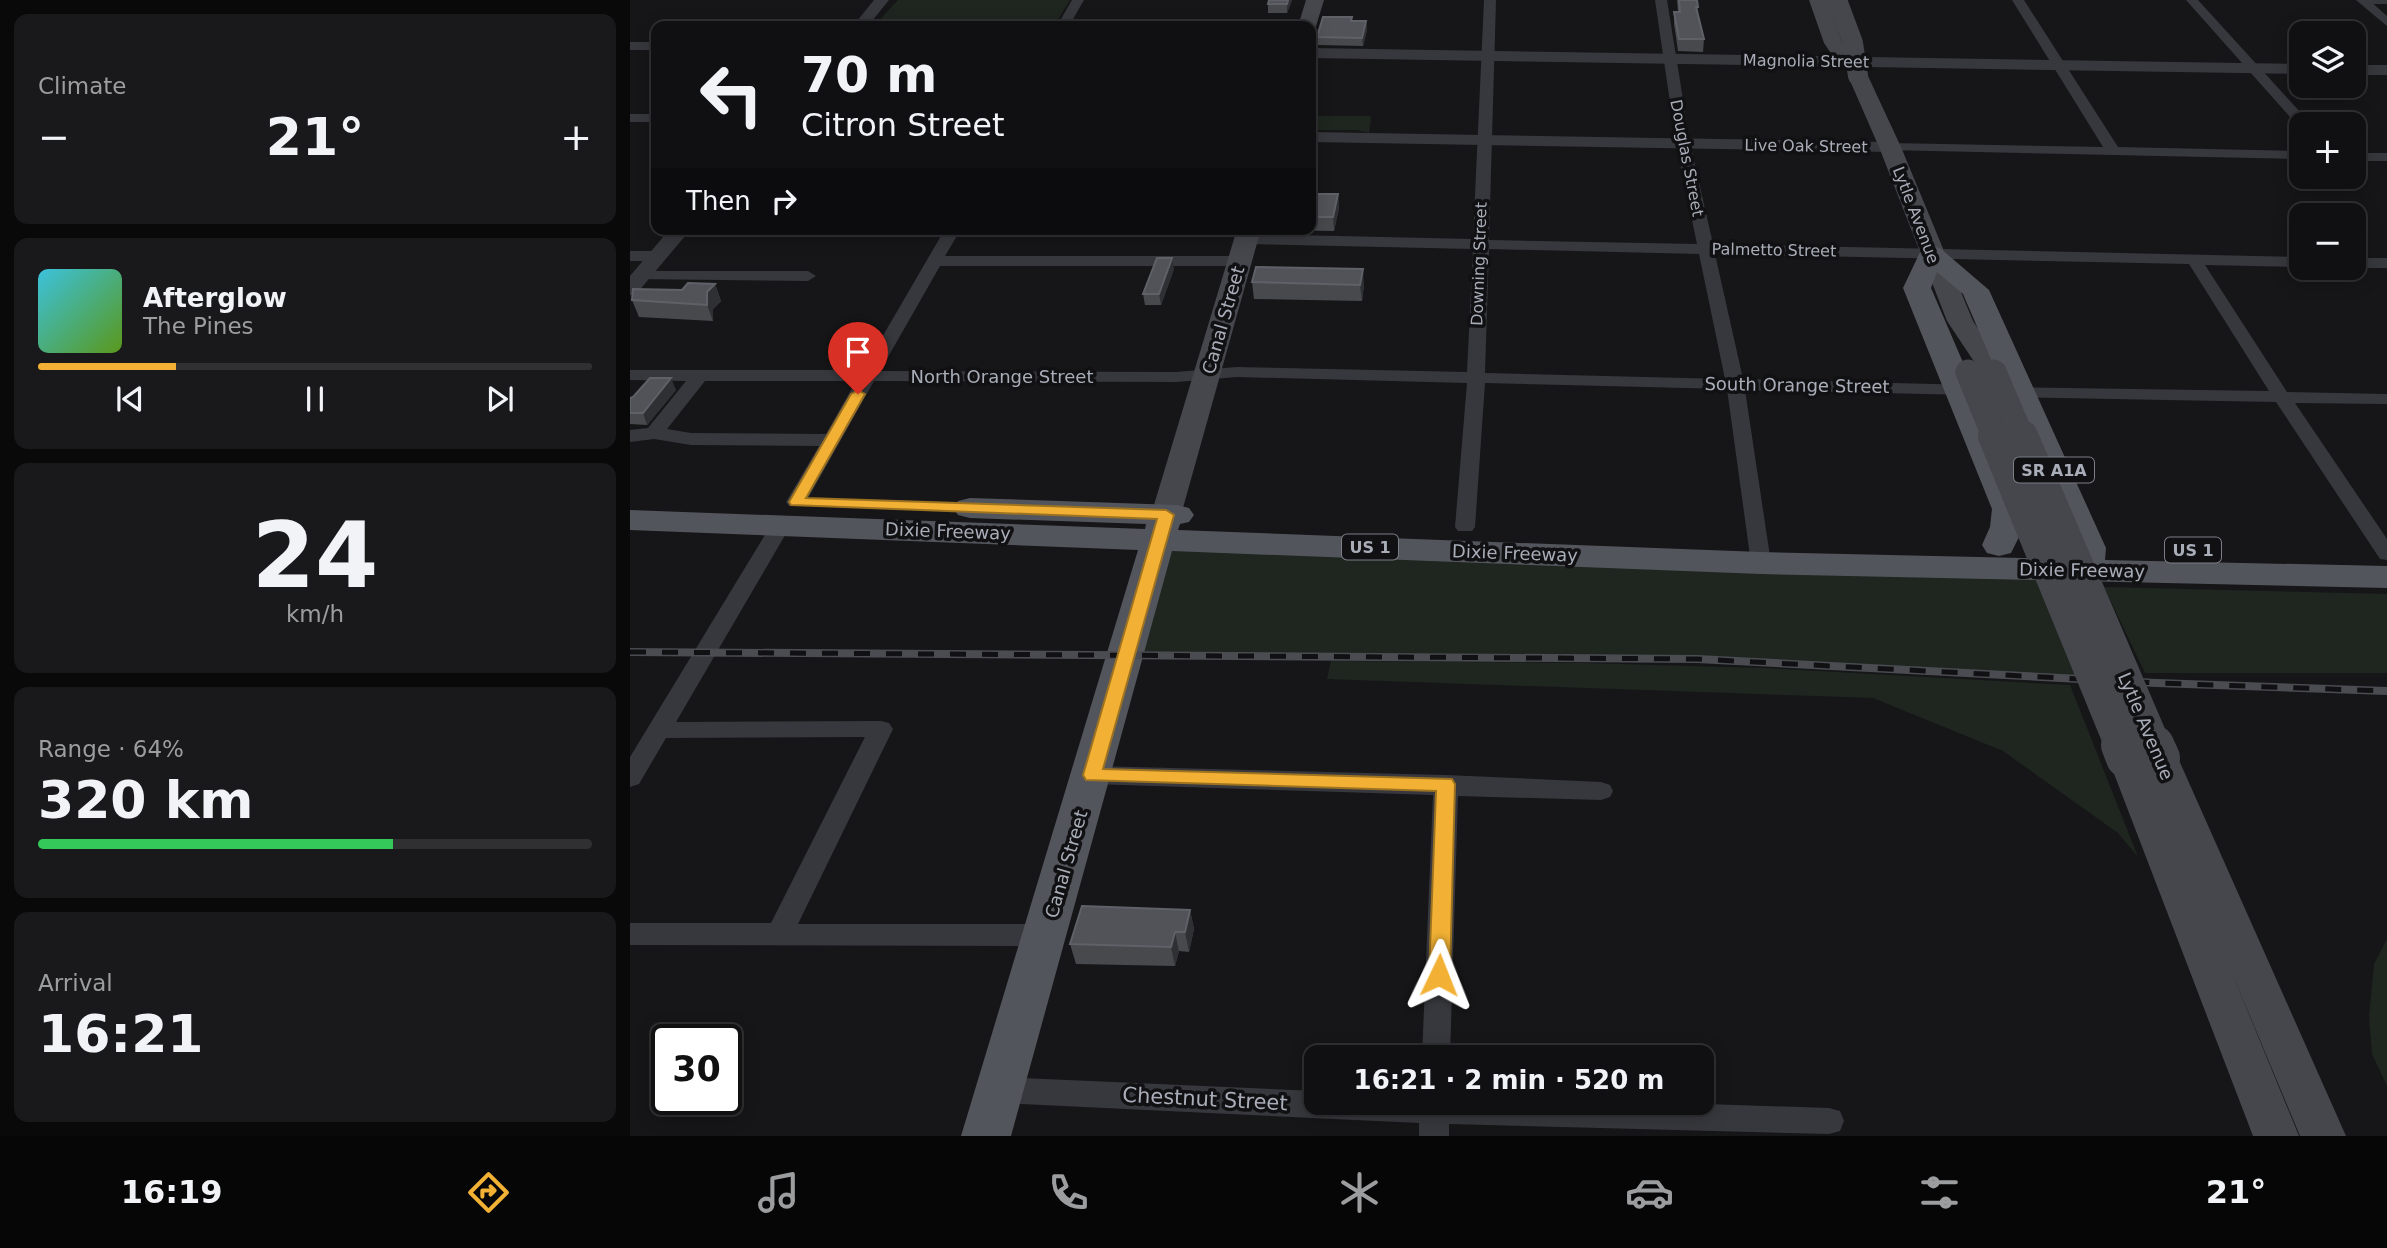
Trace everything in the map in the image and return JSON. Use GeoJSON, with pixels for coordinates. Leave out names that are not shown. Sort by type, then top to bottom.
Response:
{"type":"FeatureCollection","features":[{"type":"Feature","properties":{"kind":"main road"},"geometry":{"type":"LineString","coordinates":[[1309,21],[1315,0]]}},
{"type":"Feature","properties":{"kind":"main road","name":"SR A1A"},"geometry":{"type":"LineString","coordinates":[[1818,0],[1833,43],[1858,76],[1890,147]]}},
{"type":"Feature","properties":{"kind":"main road","name":"SR A1A"},"geometry":{"type":"LineString","coordinates":[[1837,0],[1853,43],[1858,76]]}},
{"type":"Feature","properties":{"kind":"main road","name":"Lytle Avenue"},"geometry":{"type":"LineString","coordinates":[[1890,147],[1960,321],[1973,378],[2143,758],[2323,1136]]}},
{"type":"Feature","properties":{"kind":"main road","name":"Canal Street"},"geometry":{"type":"LineString","coordinates":[[986,1136],[1245,243]]}},
{"type":"Feature","properties":{"kind":"main road","name":"SR A1A"},"geometry":{"type":"LineString","coordinates":[[2009,509],[1973,378],[1917,288],[1931,254],[1975,290],[2020,393],[2084,559]]}},
{"type":"Feature","properties":{"kind":"main road","name":"Dixie Freeway"},"geometry":{"type":"LineString","coordinates":[[788,514],[810,515],[879,505],[1163,526],[1465,527],[1759,551],[1999,545],[2038,546],[2084,559],[2387,554]]}},
{"type":"Feature","properties":{"kind":"main road"},"geometry":{"type":"LineString","coordinates":[[1999,545],[2007,527],[2009,509]]}},
{"type":"Feature","properties":{"kind":"main road"},"geometry":{"type":"LineString","coordinates":[[2009,509],[2021,531],[2038,546]]}},
{"type":"Feature","properties":{"kind":"main road","name":"Dixie Freeway"},"geometry":{"type":"LineString","coordinates":[[648,511],[1163,526],[1759,551],[2084,559],[2387,577]]}},
{"type":"Feature","properties":{"kind":"main road","name":"Lytle Avenue"},"geometry":{"type":"LineString","coordinates":[[2143,758],[2276,1136]]}},
{"type":"Feature","properties":{"kind":"street"},"geometry":{"type":"LineString","coordinates":[[864,21],[882,0]]}},
{"type":"Feature","properties":{"kind":"street"},"geometry":{"type":"LineString","coordinates":[[1066,21],[1078,0]]}},
{"type":"Feature","properties":{"kind":"street","name":"Downing Street"},"geometry":{"type":"LineString","coordinates":[[1465,527],[1476,377],[1490,0]]}},
{"type":"Feature","properties":{"kind":"street","name":"Douglas Street"},"geometry":{"type":"LineString","coordinates":[[1661,0],[1683,144],[1735,384],[1759,551]]}},
{"type":"Feature","properties":{"kind":"street"},"geometry":{"type":"LineString","coordinates":[[2018,0],[2113,151]]}},
{"type":"Feature","properties":{"kind":"street"},"geometry":{"type":"LineString","coordinates":[[2192,0],[2293,112]]}},
{"type":"Feature","properties":{"kind":"street"},"geometry":{"type":"LineString","coordinates":[[2362,0],[2387,22]]}},
{"type":"Feature","properties":{"kind":"street"},"geometry":{"type":"LineString","coordinates":[[2373,0],[2387,0]]}},
{"type":"Feature","properties":{"kind":"street"},"geometry":{"type":"LineString","coordinates":[[630,46],[651,46]]}},
{"type":"Feature","properties":{"kind":"street","name":"Magnolia Street"},"geometry":{"type":"LineString","coordinates":[[1316,52],[2289,69]]}},
{"type":"Feature","properties":{"kind":"street"},"geometry":{"type":"LineString","coordinates":[[2366,70],[2387,71]]}},
{"type":"Feature","properties":{"kind":"street"},"geometry":{"type":"LineString","coordinates":[[630,118],[651,118]]}},
{"type":"Feature","properties":{"kind":"street","name":"Live Oak Street"},"geometry":{"type":"LineString","coordinates":[[1316,137],[2289,155]]}},
{"type":"Feature","properties":{"kind":"street"},"geometry":{"type":"LineString","coordinates":[[2366,157],[2387,157]]}},
{"type":"Feature","properties":{"kind":"street"},"geometry":{"type":"LineString","coordinates":[[636,282],[676,235]]}},
{"type":"Feature","properties":{"kind":"street"},"geometry":{"type":"LineString","coordinates":[[630,778],[788,514],[949,235]]}},
{"type":"Feature","properties":{"kind":"street","name":"Palmetto Street"},"geometry":{"type":"LineString","coordinates":[[934,261],[1245,243],[1704,248],[2289,262]]}},
{"type":"Feature","properties":{"kind":"street"},"geometry":{"type":"LineString","coordinates":[[630,256],[659,256]]}},
{"type":"Feature","properties":{"kind":"street"},"geometry":{"type":"LineString","coordinates":[[2195,261],[2387,554]]}},
{"type":"Feature","properties":{"kind":"street"},"geometry":{"type":"LineString","coordinates":[[2366,263],[2387,263]]}},
{"type":"Feature","properties":{"kind":"street"},"geometry":{"type":"LineString","coordinates":[[636,282],[808,276]]}},
{"type":"Feature","properties":{"kind":"street","name":"South Orange Street"},"geometry":{"type":"LineString","coordinates":[[1207,375],[1237,372],[1735,384],[1973,378],[2020,393],[2387,399]]}},
{"type":"Feature","properties":{"kind":"street","name":"North Orange Street"},"geometry":{"type":"LineString","coordinates":[[630,375],[1207,375]]}},
{"type":"Feature","properties":{"kind":"street"},"geometry":{"type":"LineString","coordinates":[[638,394],[654,375]]}},
{"type":"Feature","properties":{"kind":"street"},"geometry":{"type":"LineString","coordinates":[[654,433],[700,375]]}},
{"type":"Feature","properties":{"kind":"street"},"geometry":{"type":"LineString","coordinates":[[630,436],[654,433],[691,439],[831,440]]}},
{"type":"Feature","properties":{"kind":"street"},"geometry":{"type":"LineString","coordinates":[[660,730],[881,729],[779,934]]}},
{"type":"Feature","properties":{"kind":"street"},"geometry":{"type":"LineString","coordinates":[[1092,775],[1446,784],[1601,791]]}},
{"type":"Feature","properties":{"kind":"street"},"geometry":{"type":"LineString","coordinates":[[1437,1045],[1446,784]]}},
{"type":"Feature","properties":{"kind":"street"},"geometry":{"type":"LineString","coordinates":[[630,934],[1045,935]]}},
{"type":"Feature","properties":{"kind":"street","name":"Chestnut Street"},"geometry":{"type":"LineString","coordinates":[[1000,1090],[1434,1116],[1829,1121]]}},
{"type":"Feature","properties":{"kind":"shaded area"},"geometry":{"type":"Polygon","coordinates":[[[898,0],[1070,0],[1057,21],[879,21],[898,0]]]}},
{"type":"Feature","properties":{"kind":"shaded area"},"geometry":{"type":"Polygon","coordinates":[[[1316,116],[1370,116],[1369,133],[1357,130],[1316,130],[1316,116]]]}},
{"type":"Feature","properties":{"kind":"shaded area"},"geometry":{"type":"Polygon","coordinates":[[[1159,538],[2044,569],[2094,680],[1764,662],[1581,657],[1127,654],[1159,538]]]}},
{"type":"Feature","properties":{"kind":"shaded area"},"geometry":{"type":"Polygon","coordinates":[[[2104,587],[2387,594],[2387,673],[2145,673],[2104,587]]]}},
{"type":"Feature","properties":{"kind":"shaded area"},"geometry":{"type":"Polygon","coordinates":[[[1331,661],[1765,668],[2070,685],[2138,857],[2118,833],[2003,751],[1873,698],[1327,679],[1331,661]]]}},
{"type":"Feature","properties":{"kind":"shaded area"},"geometry":{"type":"Polygon","coordinates":[[[2387,939],[2387,1086],[2372,1054],[2369,1017],[2374,964],[2387,939]]]}},
{"type":"Feature","properties":{"kind":"building"},"geometry":{"type":"Polygon","coordinates":[[[1269,0],[1288,0],[1287,4],[1268,4],[1269,0]]]}},
{"type":"Feature","properties":{"kind":"building"},"geometry":{"type":"Polygon","coordinates":[[[1679,0],[1697,0],[1696,7],[1704,39],[1679,39],[1674,12],[1680,12],[1679,0]]]}},
{"type":"Feature","properties":{"kind":"building"},"geometry":{"type":"Polygon","coordinates":[[[1323,17],[1352,17],[1351,21],[1366,21],[1362,38],[1317,37],[1323,17]]]}},
{"type":"Feature","properties":{"kind":"building"},"geometry":{"type":"Polygon","coordinates":[[[1316,194],[1338,194],[1333,217],[1316,217],[1316,194]]]}},
{"type":"Feature","properties":{"kind":"building"},"geometry":{"type":"Polygon","coordinates":[[[1157,258],[1172,258],[1159,294],[1143,294],[1157,258]]]}},
{"type":"Feature","properties":{"kind":"building"},"geometry":{"type":"Polygon","coordinates":[[[1256,267],[1363,269],[1360,285],[1252,282],[1256,267]]]}},
{"type":"Feature","properties":{"kind":"building"},"geometry":{"type":"Polygon","coordinates":[[[688,283],[715,284],[707,292],[707,305],[632,300],[633,289],[682,290],[688,283]]]}},
{"type":"Feature","properties":{"kind":"building"},"geometry":{"type":"Polygon","coordinates":[[[650,378],[671,378],[643,413],[630,413],[630,398],[650,378]]]}},
{"type":"Feature","properties":{"kind":"building"},"geometry":{"type":"Polygon","coordinates":[[[1082,906],[1190,910],[1185,932],[1175,932],[1171,947],[1070,944],[1082,906]]]}},
{"type":"Feature","properties":{"kind":"railway"},"geometry":{"type":"LineString","coordinates":[[630,652],[1697,659],[2157,683],[2387,691]]}},
{"type":"Feature","properties":{"kind":"route"},"geometry":{"type":"LineString","coordinates":[[858,394],[796,502],[1166,515],[1092,775],[1446,784],[1439,975]]}}]}
